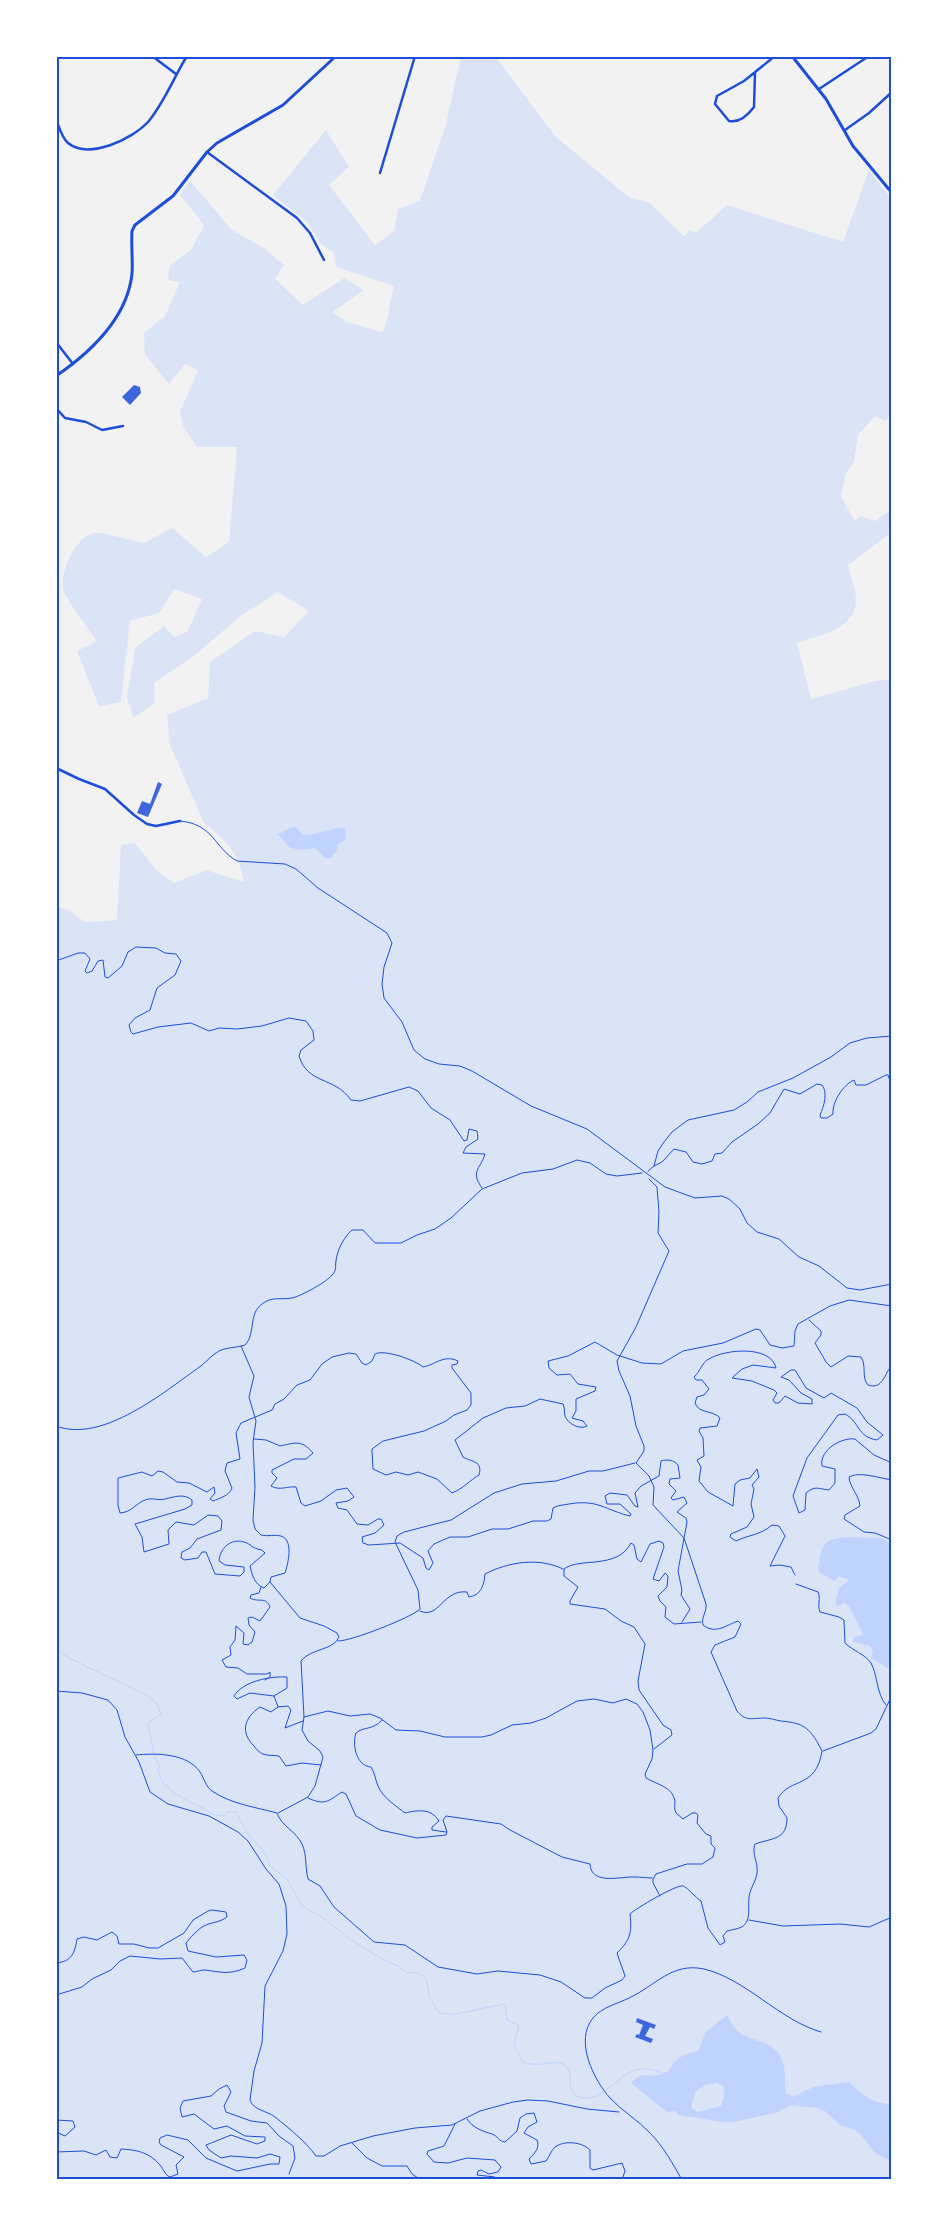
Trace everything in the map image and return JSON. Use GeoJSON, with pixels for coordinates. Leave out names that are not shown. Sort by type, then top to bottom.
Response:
{"type":"FeatureCollection","features":[{"type":"Feature","properties":{"kind":"street"},"geometry":{"type":"LineString","coordinates":[[152,56],[176,74]]}},
{"type":"Feature","properties":{"kind":"street"},"geometry":{"type":"LineString","coordinates":[[56,376],[74,364],[109,329],[126,296],[132,275],[132,231],[135,225],[173,196],[207,152],[224,137],[283,105],[336,56]]}},
{"type":"Feature","properties":{"kind":"street"},"geometry":{"type":"LineString","coordinates":[[380,173],[415,56]]}},
{"type":"Feature","properties":{"kind":"street"},"geometry":{"type":"LineString","coordinates":[[755,72],[755,104],[752,110],[741,119],[731,122],[715,104],[717,96],[755,72],[775,56]]}},
{"type":"Feature","properties":{"kind":"street"},"geometry":{"type":"LineString","coordinates":[[792,56],[819,89],[853,146],[892,193]]}},
{"type":"Feature","properties":{"kind":"street"},"geometry":{"type":"LineString","coordinates":[[819,89],[869,56]]}},
{"type":"Feature","properties":{"kind":"street"},"geometry":{"type":"LineString","coordinates":[[56,119],[68,143],[81,150],[106,146],[125,138],[148,121],[185,57]]}},
{"type":"Feature","properties":{"kind":"street"},"geometry":{"type":"LineString","coordinates":[[845,130],[869,113],[892,92]]}},
{"type":"Feature","properties":{"kind":"street"},"geometry":{"type":"LineString","coordinates":[[207,152],[297,218],[310,233],[324,260]]}},
{"type":"Feature","properties":{"kind":"street"},"geometry":{"type":"LineString","coordinates":[[56,342],[74,364]]}},
{"type":"Feature","properties":{"kind":"street"},"geometry":{"type":"LineString","coordinates":[[56,408],[65,418],[86,422],[102,430],[123,426]]}},
{"type":"Feature","properties":{"kind":"street"},"geometry":{"type":"LineString","coordinates":[[56,768],[105,789],[147,824],[156,826],[180,821]]}},
{"type":"Feature","properties":{"kind":"lane"},"geometry":{"type":"LineString","coordinates":[[180,821],[192,822],[202,827],[217,840],[232,858],[285,864],[296,869],[318,888],[387,933],[392,943],[384,967],[382,993],[387,1005],[402,1022],[414,1050],[425,1059],[439,1064],[460,1066],[472,1071],[531,1106],[587,1129],[602,1142],[624,1155],[646,1172],[658,1184],[688,1196],[700,1198],[722,1196],[729,1199],[740,1209],[747,1223],[757,1232],[779,1239],[799,1257],[820,1266],[847,1288],[860,1290],[892,1284]]}},
{"type":"Feature","properties":{"kind":"lane"},"geometry":{"type":"LineString","coordinates":[[682,2180],[651,2134],[607,2093],[594,2074],[589,2062],[586,2038],[592,2019],[607,2008],[635,1995],[664,1975],[688,1968],[716,1973],[799,2023],[821,2032]]}},
{"type":"Feature","properties":{"kind":"path"},"geometry":{"type":"LineString","coordinates":[[56,960],[78,953],[85,953],[90,959],[86,970],[88,973],[92,971],[98,961],[103,960],[105,977],[108,978],[122,966],[128,952],[136,947],[156,948],[165,953],[176,954],[181,961],[177,973],[157,988],[150,1010],[135,1018],[129,1025],[133,1034],[158,1027],[191,1023],[209,1031],[219,1028],[237,1029],[262,1026],[289,1018],[306,1021],[313,1031],[314,1040],[301,1050],[299,1056],[305,1070],[311,1075],[331,1082],[346,1092],[351,1100],[360,1101],[410,1087],[418,1091],[431,1108],[450,1120],[464,1141],[467,1140],[469,1129],[478,1131],[478,1139],[466,1147],[463,1154],[485,1154],[476,1171],[476,1178],[482,1189]]}},
{"type":"Feature","properties":{"kind":"path"},"geometry":{"type":"LineString","coordinates":[[654,1166],[658,1151],[664,1142],[672,1132],[688,1120],[734,1110],[758,1092],[793,1078],[850,1043],[867,1038],[892,1036]]}},
{"type":"Feature","properties":{"kind":"path"},"geometry":{"type":"LineString","coordinates":[[646,1172],[662,1162],[674,1149],[686,1152],[693,1162],[702,1164],[712,1161],[715,1154],[722,1153],[732,1142],[766,1117],[784,1089],[800,1094],[817,1084],[822,1085],[826,1092],[820,1117],[827,1118],[833,1114],[833,1108],[838,1096],[854,1080],[856,1085],[866,1085],[886,1075],[892,1087]]}},
{"type":"Feature","properties":{"kind":"path"},"geometry":{"type":"LineString","coordinates":[[56,1426],[67,1429],[100,1426],[144,1406],[217,1352],[241,1346],[248,1341],[255,1313],[260,1305],[274,1298],[291,1298],[299,1295],[332,1276],[343,1241],[352,1230],[363,1230],[375,1242],[401,1243],[442,1226],[482,1189],[522,1173],[553,1169],[577,1160],[590,1163],[606,1174],[617,1176],[643,1174],[657,1187],[658,1233],[669,1251],[636,1327],[619,1356],[617,1366],[630,1396],[636,1426],[644,1446],[644,1451],[636,1462],[603,1471],[590,1471],[556,1481],[522,1484],[494,1493],[451,1520],[404,1532],[398,1536],[395,1542]]}},
{"type":"Feature","properties":{"kind":"path"},"geometry":{"type":"LineString","coordinates":[[241,1346],[254,1376],[250,1397],[255,1416],[256,1424],[254,1439],[256,1487],[253,1520],[256,1529],[264,1536],[281,1536],[287,1543],[289,1551],[285,1573],[271,1577],[266,1588],[261,1587],[255,1581],[250,1566],[265,1552],[252,1549],[246,1542],[237,1541],[226,1545],[219,1557],[219,1561],[224,1565],[244,1567],[244,1572],[240,1576],[215,1574],[206,1552],[202,1552],[198,1558],[185,1560],[182,1558],[181,1554],[190,1548],[196,1539],[221,1530],[222,1521],[218,1516],[208,1515],[194,1525],[176,1522],[169,1529],[170,1544],[144,1552],[142,1537],[135,1524],[188,1508],[192,1505],[192,1500],[190,1497],[177,1496],[165,1499],[151,1498],[124,1513],[120,1513],[118,1505],[118,1478],[142,1472],[152,1476],[158,1471],[163,1472],[177,1482],[189,1483],[207,1492],[214,1488],[215,1494],[210,1498],[213,1502],[228,1494],[232,1486],[228,1481],[225,1471],[227,1463],[240,1459],[236,1432],[241,1423],[255,1416],[272,1410],[275,1404],[284,1399],[297,1385],[310,1380],[322,1364],[338,1355],[356,1354],[366,1366],[379,1352],[411,1359],[423,1367],[435,1361],[454,1358],[458,1362],[452,1364],[452,1368],[472,1396],[471,1405],[467,1410],[424,1431],[383,1441],[372,1449],[373,1469],[376,1471],[386,1475],[396,1472],[408,1475],[418,1472],[439,1480],[452,1493],[466,1486],[480,1471],[476,1460],[466,1459],[462,1455],[455,1440],[475,1423],[497,1412],[525,1406],[540,1399],[548,1400],[562,1404],[566,1418],[570,1423],[580,1428],[586,1428],[586,1424],[583,1421],[572,1418],[576,1411],[576,1399],[595,1391],[596,1387],[578,1384],[570,1374],[557,1375],[549,1368],[548,1361],[568,1356],[595,1342],[619,1356],[642,1363],[661,1364],[683,1351],[723,1343],[756,1328],[760,1330],[770,1345],[791,1348],[794,1346],[796,1326],[830,1306],[849,1300],[892,1306]]}},
{"type":"Feature","properties":{"kind":"path"},"geometry":{"type":"LineString","coordinates":[[808,1319],[821,1331],[821,1335],[815,1343],[826,1362],[832,1367],[848,1356],[861,1356],[864,1361],[864,1380],[873,1387],[880,1384],[892,1364]]}},
{"type":"Feature","properties":{"kind":"path"},"geometry":{"type":"LineString","coordinates":[[795,1575],[791,1567],[770,1566],[785,1536],[784,1531],[779,1526],[772,1525],[761,1533],[747,1535],[736,1541],[730,1537],[731,1534],[747,1527],[754,1519],[751,1504],[754,1489],[752,1485],[759,1477],[757,1468],[750,1478],[740,1480],[735,1484],[733,1506],[708,1492],[699,1481],[702,1467],[697,1460],[704,1456],[703,1438],[699,1431],[700,1428],[717,1426],[720,1418],[714,1413],[702,1411],[697,1408],[695,1403],[697,1397],[704,1395],[709,1389],[702,1380],[696,1380],[694,1377],[707,1360],[733,1350],[767,1356],[775,1362],[776,1368],[753,1365],[742,1369],[732,1378],[752,1381],[774,1390],[777,1393],[773,1400],[775,1403],[779,1403],[786,1396],[798,1404],[812,1404],[810,1397],[803,1395],[789,1380],[781,1377],[790,1370],[795,1370],[806,1388],[824,1398],[831,1393],[854,1406],[867,1422],[883,1435],[877,1440],[867,1438],[860,1432],[854,1420],[845,1414],[838,1415],[809,1452],[793,1496],[799,1513],[805,1510],[806,1493],[816,1487],[829,1490],[835,1483],[835,1469],[822,1466],[822,1460],[825,1453],[841,1440],[856,1439],[874,1455],[892,1463]]}},
{"type":"Feature","properties":{"kind":"path"},"geometry":{"type":"LineString","coordinates":[[254,1439],[266,1440],[280,1446],[290,1442],[298,1442],[313,1453],[306,1459],[294,1460],[273,1469],[272,1473],[277,1478],[271,1486],[280,1489],[296,1488],[301,1503],[304,1506],[321,1501],[336,1490],[347,1488],[354,1497],[348,1501],[336,1503],[338,1508],[347,1510],[358,1524],[368,1525],[378,1519],[384,1525],[372,1535],[362,1536],[362,1543],[369,1545],[400,1543],[423,1558],[426,1568],[429,1570],[433,1563],[429,1549],[435,1543],[450,1537],[468,1537],[492,1529],[508,1529],[533,1521],[547,1521],[553,1516],[553,1508],[557,1506],[577,1502],[592,1502],[600,1504],[610,1511],[630,1516],[631,1514],[620,1504],[607,1504],[605,1496],[610,1493],[627,1495],[635,1506],[638,1507],[635,1493],[641,1486],[658,1476],[661,1461],[672,1460],[678,1465],[680,1478],[671,1478],[669,1481],[676,1491],[671,1498],[672,1500],[684,1497],[686,1500],[686,1505],[677,1512],[678,1515],[686,1518],[678,1570],[682,1590],[681,1595],[690,1609],[682,1622]]}},
{"type":"Feature","properties":{"kind":"path"},"geometry":{"type":"LineString","coordinates":[[636,1462],[652,1480],[654,1505],[684,1538],[706,1604],[702,1622]]}},
{"type":"Feature","properties":{"kind":"path"},"geometry":{"type":"LineString","coordinates":[[892,1480],[871,1478],[855,1473],[849,1477],[850,1484],[859,1499],[860,1506],[845,1515],[844,1519],[864,1532],[875,1533],[892,1540]]}},
{"type":"Feature","properties":{"kind":"path"},"geometry":{"type":"LineString","coordinates":[[419,1611],[425,1614],[434,1612],[442,1602],[458,1591],[467,1592],[469,1597],[476,1595],[483,1586],[485,1574],[503,1567],[537,1562],[564,1569],[573,1564],[606,1560],[624,1554],[631,1543],[634,1544],[638,1559],[642,1562],[650,1544],[659,1541],[663,1543],[664,1547],[654,1580],[659,1581],[663,1574],[667,1573],[668,1584],[659,1593],[659,1599],[666,1607],[665,1617],[674,1624],[702,1622]]}},
{"type":"Feature","properties":{"kind":"path"},"geometry":{"type":"LineString","coordinates":[[136,1755],[163,1755],[188,1762],[199,1771],[211,1791],[255,1810],[277,1813],[308,1798],[315,1786],[321,1765],[322,1753],[308,1741],[302,1730],[304,1717],[301,1661],[304,1656],[314,1650],[331,1645],[337,1641],[343,1642],[362,1636],[419,1611],[421,1604],[418,1590],[395,1542]]}},
{"type":"Feature","properties":{"kind":"path"},"geometry":{"type":"LineString","coordinates":[[564,1569],[564,1576],[578,1587],[570,1604],[605,1608],[621,1621],[634,1626],[645,1644],[638,1680],[639,1690],[663,1725],[671,1730],[672,1735],[653,1750]]}},
{"type":"Feature","properties":{"kind":"path"},"geometry":{"type":"LineString","coordinates":[[270,1582],[300,1618],[324,1626],[336,1633],[339,1637],[337,1641]]}},
{"type":"Feature","properties":{"kind":"path"},"geometry":{"type":"LineString","coordinates":[[796,1584],[818,1592],[820,1597],[818,1608],[820,1612],[844,1620],[845,1644],[867,1658],[871,1663],[878,1690],[886,1706]]}},
{"type":"Feature","properties":{"kind":"path"},"geometry":{"type":"LineString","coordinates":[[261,1587],[259,1593],[251,1595],[250,1598],[255,1600],[264,1599],[270,1607],[260,1621],[252,1617],[248,1618],[249,1625],[255,1632],[252,1642],[248,1645],[243,1644],[244,1633],[236,1626],[235,1640],[230,1647],[231,1655],[222,1660],[226,1667],[238,1668],[247,1674],[270,1672],[270,1676],[265,1680]]}},
{"type":"Feature","properties":{"kind":"path"},"geometry":{"type":"LineString","coordinates":[[277,1813],[283,1825],[303,1845],[306,1859],[304,1866],[308,1879],[320,1886],[334,1908],[374,1942],[405,1945],[438,1966],[477,1974],[498,1971],[540,1975],[561,1982],[585,1998],[592,1998],[605,1988],[622,1980],[625,1976],[617,1953],[627,1942],[632,1931],[630,1914],[636,1908],[653,1901],[673,1887],[682,1885],[692,1896],[701,1901],[708,1928],[720,1945],[725,1942],[724,1933],[737,1929],[748,1920],[749,1895],[756,1878],[757,1868],[753,1851],[754,1844],[780,1836],[784,1832],[787,1818],[778,1798],[784,1789],[806,1781],[817,1765],[822,1751],[812,1733],[800,1723],[765,1718],[752,1720],[741,1716],[711,1652],[716,1645],[735,1637],[741,1624],[738,1621],[726,1628],[712,1629],[706,1627],[702,1622]]}},
{"type":"Feature","properties":{"kind":"path"},"geometry":{"type":"LineString","coordinates":[[287,1677],[286,1688],[274,1696],[250,1693],[235,1698],[238,1690],[256,1681],[287,1677]]}},
{"type":"Feature","properties":{"kind":"path"},"geometry":{"type":"LineString","coordinates":[[56,1691],[82,1693],[108,1700],[117,1710],[125,1737],[136,1755],[150,1792],[168,1804],[212,1817],[242,1836],[252,1846],[266,1869],[276,1879],[282,1890],[286,1906],[287,1934],[283,1951],[270,1973],[264,1992],[262,2043],[250,2097],[252,2104],[276,2118],[307,2142],[316,2156],[324,2156],[340,2146],[373,2136],[415,2128],[456,2124],[480,2111],[528,2100],[548,2101],[592,2110],[625,2111]]}},
{"type":"Feature","properties":{"kind":"path"},"geometry":{"type":"LineString","coordinates":[[822,1751],[871,1733],[876,1729],[892,1694]]}},
{"type":"Feature","properties":{"kind":"path"},"geometry":{"type":"LineString","coordinates":[[274,1696],[278,1707]]}},
{"type":"Feature","properties":{"kind":"path"},"geometry":{"type":"LineString","coordinates":[[304,1717],[328,1711],[350,1716],[370,1714],[396,1730],[423,1731],[446,1737],[482,1737],[512,1725],[531,1723],[546,1718],[577,1701],[590,1699],[613,1703],[626,1699],[637,1704],[643,1712],[650,1730],[653,1750],[652,1759],[645,1774],[646,1778],[665,1787],[671,1793],[675,1800],[676,1813],[680,1817],[683,1819],[692,1813],[698,1815],[697,1823],[706,1834],[712,1836],[712,1844],[715,1848],[713,1857],[702,1864],[687,1864],[669,1868],[656,1874],[653,1878],[653,1883],[660,1896]]}},
{"type":"Feature","properties":{"kind":"path"},"geometry":{"type":"LineString","coordinates":[[303,1720],[285,1728],[290,1710],[288,1706],[278,1707],[271,1712],[260,1707],[245,1723],[246,1736],[250,1743],[264,1754],[279,1756],[286,1766],[302,1763],[321,1765]]}},
{"type":"Feature","properties":{"kind":"path"},"geometry":{"type":"LineString","coordinates":[[382,1720],[373,1727],[356,1732],[355,1746],[360,1762],[365,1766],[371,1767],[377,1779],[377,1785],[387,1799],[405,1812],[418,1809],[430,1814],[439,1821],[432,1827],[432,1830],[447,1832]]}},
{"type":"Feature","properties":{"kind":"path"},"geometry":{"type":"LineString","coordinates":[[308,1798],[324,1803],[342,1792],[346,1794],[356,1816],[380,1830],[417,1838],[446,1835],[447,1832]]}},
{"type":"Feature","properties":{"kind":"path"},"geometry":{"type":"LineString","coordinates":[[447,1832],[442,1820],[446,1816],[478,1822],[494,1822],[569,1860],[590,1864],[591,1869],[596,1875],[610,1879],[653,1878]]}},
{"type":"Feature","properties":{"kind":"path"},"geometry":{"type":"LineString","coordinates":[[56,1963],[66,1961],[74,1954],[77,1939],[84,1937],[97,1940],[112,1932],[117,1936],[119,1944],[134,1944],[148,1948],[158,1948],[184,1933],[193,1920],[212,1910],[226,1912],[227,1917],[219,1922],[204,1926],[198,1931],[186,1943],[188,1950],[216,1957],[244,1956],[247,1960],[245,1968],[233,1973],[203,1970],[192,1972],[182,1958],[160,1959],[130,1956],[82,1987],[56,1995]]}},
{"type":"Feature","properties":{"kind":"path"},"geometry":{"type":"LineString","coordinates":[[748,1920],[800,1927],[822,1924],[869,1927],[892,1917]]}},
{"type":"Feature","properties":{"kind":"path"},"geometry":{"type":"LineString","coordinates":[[56,2152],[84,2151],[96,2155],[106,2150],[110,2157],[114,2159],[117,2158],[121,2149],[137,2150],[151,2156],[170,2177],[178,2174],[176,2165],[184,2157],[161,2145],[159,2142],[160,2138],[167,2135],[188,2140],[206,2158],[237,2171],[279,2164],[280,2157],[274,2155],[257,2158],[231,2156],[222,2158],[209,2150],[206,2145],[231,2135],[257,2144],[264,2141],[265,2137],[244,2136],[227,2126],[214,2129],[194,2114],[182,2117],[180,2108],[183,2101],[190,2098],[206,2098],[227,2085],[231,2092],[224,2106],[226,2112],[251,2121],[267,2123],[279,2136],[293,2146],[295,2158],[289,2174]]}},
{"type":"Feature","properties":{"kind":"path"},"geometry":{"type":"LineString","coordinates":[[466,2118],[481,2131],[494,2134],[500,2141],[505,2142],[517,2131],[520,2118],[526,2114],[534,2113],[537,2122],[524,2133],[537,2140],[538,2143],[537,2150],[529,2159],[531,2164],[546,2161],[554,2148],[575,2143],[585,2145],[590,2150],[590,2168],[593,2170],[622,2163],[625,2171],[622,2180]]}},
{"type":"Feature","properties":{"kind":"path"},"geometry":{"type":"LineString","coordinates":[[56,2120],[73,2121],[75,2127],[65,2136],[56,2132]]}},
{"type":"Feature","properties":{"kind":"path"},"geometry":{"type":"LineString","coordinates":[[456,2124],[446,2144],[430,2150],[427,2155],[434,2162],[448,2163],[467,2158],[495,2160],[501,2165],[498,2172],[489,2174],[481,2170],[478,2171],[477,2175],[495,2177],[498,2180]]}},
{"type":"Feature","properties":{"kind":"path"},"geometry":{"type":"LineString","coordinates":[[351,2143],[367,2158],[382,2166],[407,2166],[412,2174],[421,2180]]}},
{"type":"Feature","properties":{"kind":"shaded area"},"geometry":{"type":"Polygon","coordinates":[[[461,56],[495,56],[556,137],[630,198],[648,202],[684,236],[690,230],[696,233],[727,205],[843,242],[869,170],[892,200],[892,410],[886,421],[875,416],[858,435],[854,461],[845,476],[841,497],[855,521],[861,516],[875,521],[892,509],[892,532],[848,565],[856,596],[854,610],[850,618],[834,630],[797,643],[811,699],[875,681],[892,679],[892,2180],[56,2180],[56,903],[85,922],[117,920],[121,845],[135,843],[158,872],[174,883],[206,870],[244,882],[235,855],[225,841],[203,822],[170,745],[167,715],[208,698],[210,662],[255,631],[284,637],[309,611],[278,592],[239,617],[195,655],[154,683],[155,703],[133,718],[127,697],[135,648],[164,626],[174,637],[188,631],[202,599],[174,589],[159,613],[130,621],[121,702],[99,706],[77,651],[97,641],[73,607],[63,589],[62,582],[71,555],[76,547],[88,535],[95,533],[144,543],[172,528],[206,557],[229,542],[237,447],[197,447],[183,426],[180,412],[198,370],[185,364],[169,384],[145,355],[144,333],[165,316],[180,282],[168,280],[170,265],[191,250],[204,225],[180,195],[190,181],[232,230],[264,248],[284,265],[275,279],[303,305],[344,278],[364,290],[332,312],[348,322],[381,332],[385,329],[394,286],[336,267],[334,253],[321,244],[307,222],[273,195],[326,130],[349,167],[329,185],[375,245],[394,231],[398,209],[420,201],[446,124],[461,56]]]}},
{"type":"Feature","properties":{"kind":"water"},"geometry":{"type":"Polygon","coordinates":[[[295,826],[303,835],[345,828],[345,840],[337,844],[337,850],[331,858],[325,858],[315,848],[297,849],[286,844],[278,834],[295,826]]]}},
{"type":"Feature","properties":{"kind":"water"},"geometry":{"type":"Polygon","coordinates":[[[847,1537],[882,1538],[892,1545],[892,1660],[887,1668],[871,1658],[873,1651],[870,1646],[853,1642],[854,1637],[863,1634],[849,1606],[844,1602],[840,1606],[835,1605],[839,1588],[848,1579],[839,1576],[835,1581],[819,1572],[818,1568],[825,1544],[832,1540],[847,1537]]]}},
{"type":"Feature","properties":{"kind":"water"},"geometry":{"type":"Polygon","coordinates":[[[727,2015],[738,2031],[775,2049],[782,2058],[786,2093],[793,2097],[813,2087],[849,2082],[868,2098],[880,2103],[892,2104],[892,2160],[874,2152],[855,2130],[840,2125],[825,2111],[817,2108],[790,2105],[778,2112],[734,2122],[722,2122],[679,2115],[675,2111],[667,2112],[631,2083],[642,2076],[659,2075],[669,2071],[680,2057],[698,2051],[706,2032],[727,2015]],[[717,2083],[705,2085],[696,2091],[691,2108],[698,2112],[721,2106],[724,2097],[724,2087],[717,2083]]]}},
{"type":"Feature","properties":{"kind":"building"},"geometry":{"type":"Polygon","coordinates":[[[134,385],[140,387],[141,393],[130,405],[122,397],[134,385]]]}},
{"type":"Feature","properties":{"kind":"building"},"geometry":{"type":"Polygon","coordinates":[[[158,782],[162,784],[148,817],[137,813],[142,801],[150,804],[158,782]]]}},
{"type":"Feature","properties":{"kind":"building"},"geometry":{"type":"Polygon","coordinates":[[[637,2018],[656,2025],[654,2029],[650,2027],[645,2036],[653,2039],[651,2043],[635,2037],[637,2034],[639,2035],[643,2025],[636,2022],[637,2018]]]}},
{"type":"Feature","properties":{"kind":"waterway"},"geometry":{"type":"LineString","coordinates":[[56,1649],[69,1658],[148,1696],[158,1705],[161,1714],[148,1723],[154,1756],[160,1767],[158,1769],[161,1778],[172,1792],[215,1815],[224,1816],[228,1812],[236,1812],[248,1834],[264,1851],[270,1866],[287,1879],[303,1907],[325,1919],[348,1938],[382,1959],[398,1966],[407,1973],[417,1972],[426,1978],[430,1998],[439,2013],[455,2014],[505,2004],[507,2020],[519,2026],[514,2044],[522,2061],[534,2064],[557,2063],[566,2066],[572,2091],[579,2097],[596,2096],[620,2078],[638,2069],[649,2069],[662,2073]]}}]}
